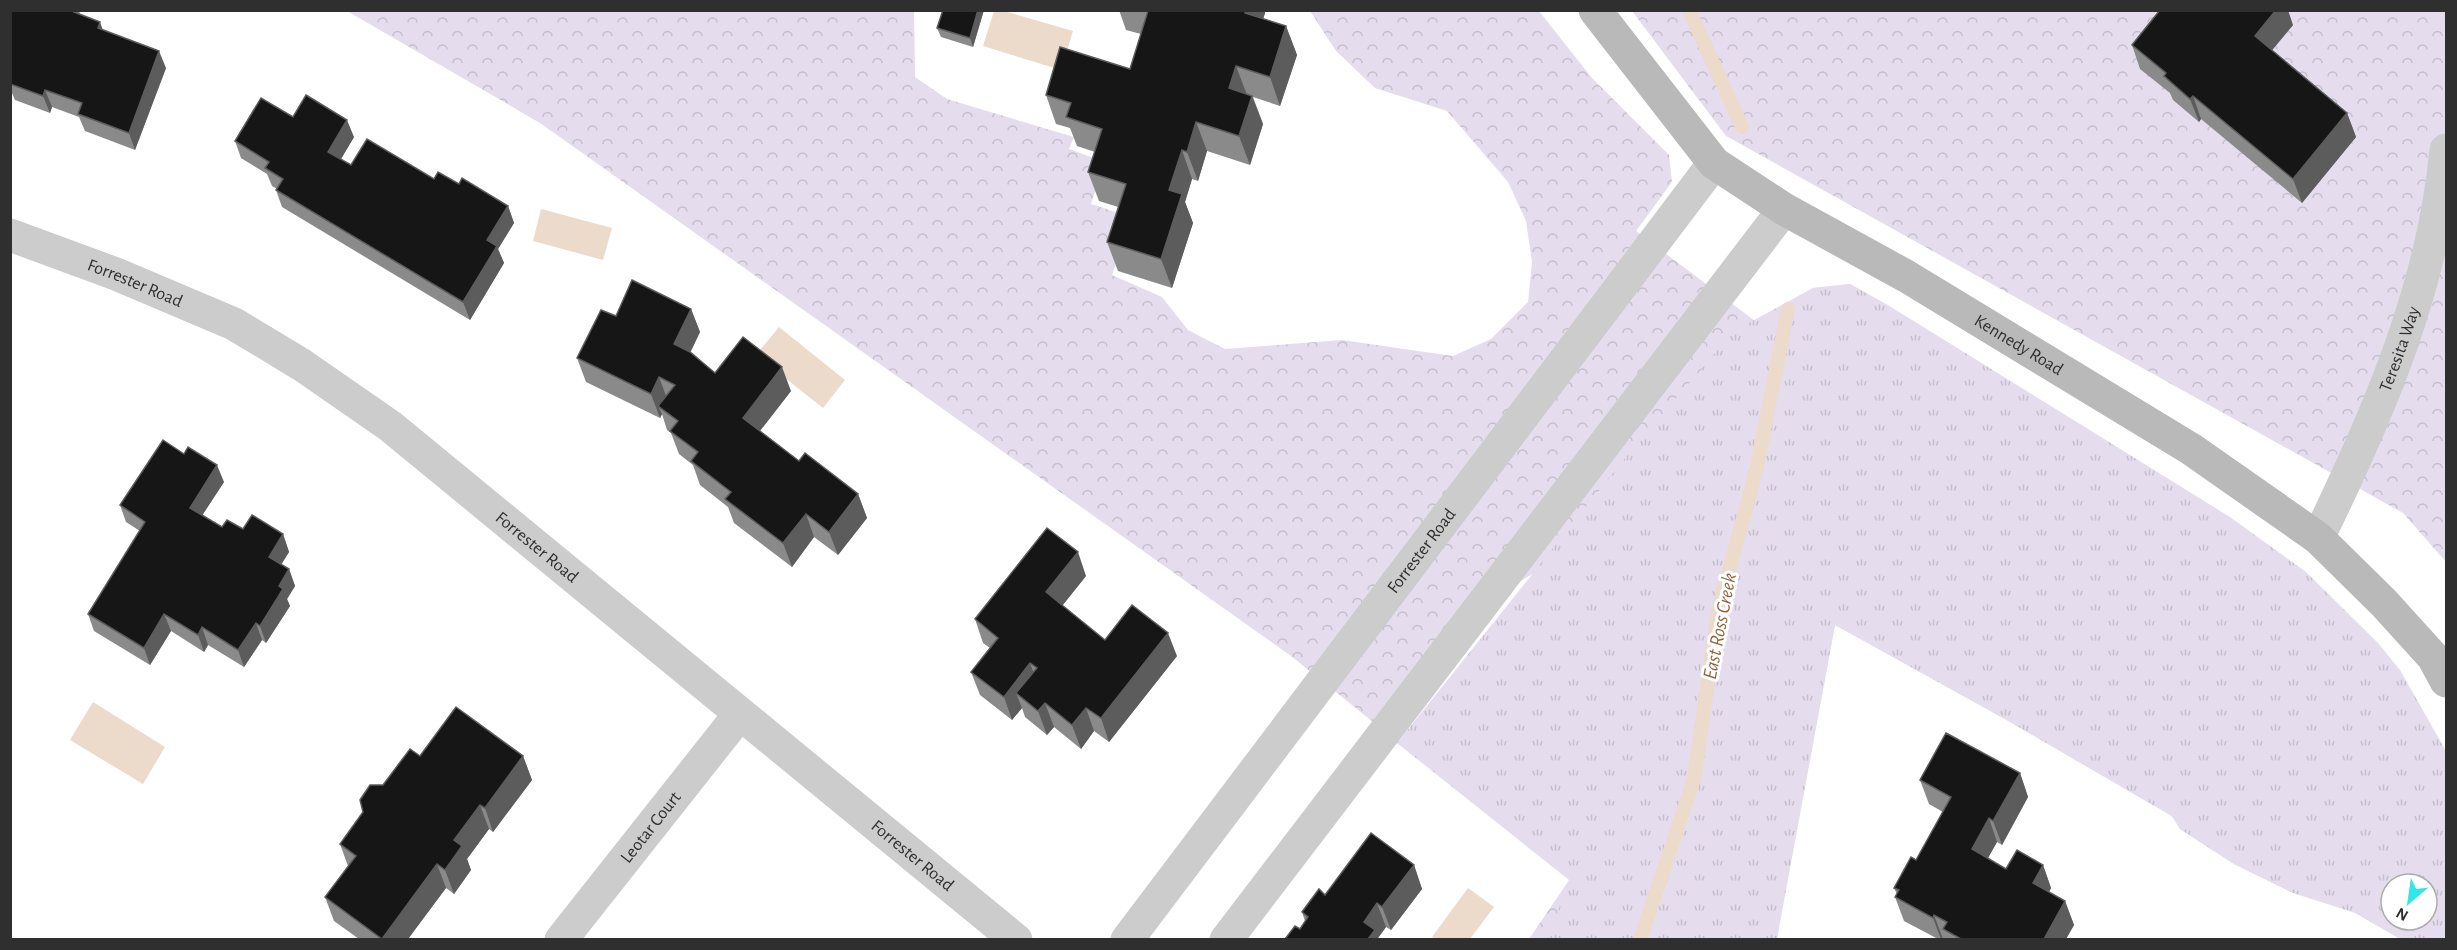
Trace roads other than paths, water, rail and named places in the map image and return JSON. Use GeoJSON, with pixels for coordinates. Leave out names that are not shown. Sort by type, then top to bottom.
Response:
{"type":"FeatureCollection","features":[{"type":"Feature","properties":{"kind":"street","name":"Kennedy Road"},"geometry":{"type":"LineString","coordinates":[[1595,10],[1714,163],[1785,209],[1906,276],[2191,449],[2318,538],[2384,603],[2433,657],[2446,681]]}},
{"type":"Feature","properties":{"kind":"street","name":"Teresita Way"},"geometry":{"type":"LineString","coordinates":[[2318,538],[2391,378],[2420,288],[2444,178],[2446,150]]}},
{"type":"Feature","properties":{"kind":"street","name":"Forrester Road"},"geometry":{"type":"LineString","coordinates":[[1127,939],[1714,163]]}},
{"type":"Feature","properties":{"kind":"street"},"geometry":{"type":"LineString","coordinates":[[1226,939],[1785,209]]}},
{"type":"Feature","properties":{"kind":"street","name":"Forrester Road"},"geometry":{"type":"LineString","coordinates":[[10,235],[199,307],[234,324],[302,364],[390,426],[739,715],[1016,939]]}},
{"type":"Feature","properties":{"kind":"street","name":"Leotar Court"},"geometry":{"type":"LineString","coordinates":[[561,939],[739,715]]}},
{"type":"Feature","properties":{"kind":"waterway","name":"East Ross Creek"},"geometry":{"type":"LineString","coordinates":[[1689,10],[1742,127]]}},
{"type":"Feature","properties":{"kind":"waterway","name":"East Ross Creek"},"geometry":{"type":"LineString","coordinates":[[1640,940],[1694,779],[1718,611],[1756,471],[1788,309]]}}]}
